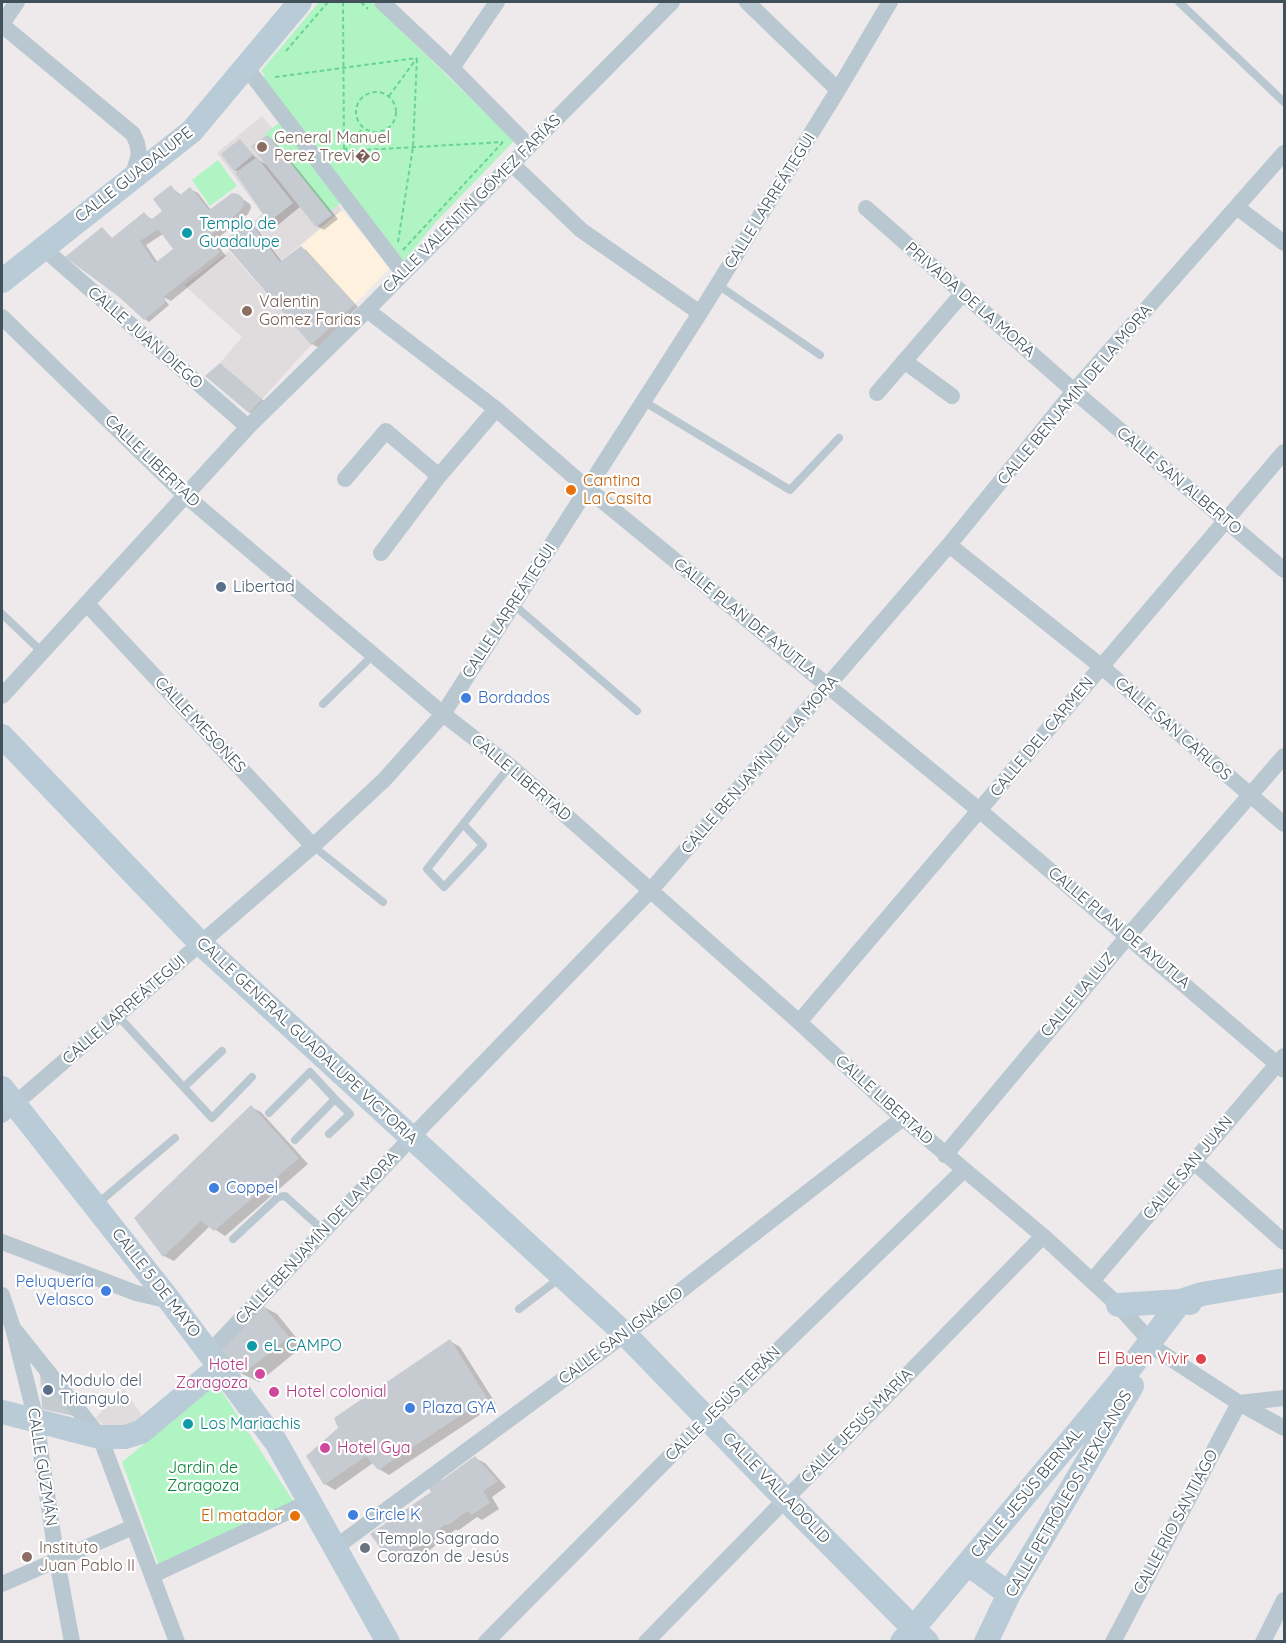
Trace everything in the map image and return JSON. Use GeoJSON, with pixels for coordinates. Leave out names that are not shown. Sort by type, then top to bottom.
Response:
{"type":"FeatureCollection","features":[{"type":"Feature","properties":{"kind":"street"},"geometry":{"type":"LineString","coordinates":[[17,2],[2,25],[133,134],[139,154],[133,175]]}},
{"type":"Feature","properties":{"kind":"street","name":"CALLE GUADALUPE"},"geometry":{"type":"LineString","coordinates":[[2,281],[133,175],[179,143],[192,131],[300,2]]}},
{"type":"Feature","properties":{"kind":"street"},"geometry":{"type":"LineString","coordinates":[[382,2],[530,146]]}},
{"type":"Feature","properties":{"kind":"street"},"geometry":{"type":"LineString","coordinates":[[452,68],[497,2]]}},
{"type":"Feature","properties":{"kind":"street","name":"CALLE VALENTÍN GÓMEZ FARÍAS"},"geometry":{"type":"LineString","coordinates":[[2,696],[248,427],[672,2]]}},
{"type":"Feature","properties":{"kind":"street"},"geometry":{"type":"LineString","coordinates":[[747,2],[838,90]]}},
{"type":"Feature","properties":{"kind":"street","name":"CALLE LARREÁTEGUI"},"geometry":{"type":"LineString","coordinates":[[6,1102],[118,1016],[313,846],[384,780],[443,714],[718,285],[890,2]]}},
{"type":"Feature","properties":{"kind":"street"},"geometry":{"type":"LineString","coordinates":[[246,67],[403,273]]}},
{"type":"Feature","properties":{"kind":"street","name":"CALLE BENJAMÍN DE LA MORA"},"geometry":{"type":"LineString","coordinates":[[214,1360],[324,1231],[651,890],[949,546],[1074,391],[1238,208],[1284,153]]}},
{"type":"Feature","properties":{"kind":"street"},"geometry":{"type":"LineString","coordinates":[[512,164],[581,230],[700,313]]}},
{"type":"Feature","properties":{"kind":"street","name":"PRIVADA DE LA MORA"},"geometry":{"type":"LineString","coordinates":[[866,208],[1074,391]]}},
{"type":"Feature","properties":{"kind":"street"},"geometry":{"type":"LineString","coordinates":[[1238,208],[1284,243]]}},
{"type":"Feature","properties":{"kind":"street","name":"CALLE JUAN DIEGO"},"geometry":{"type":"LineString","coordinates":[[43,248],[248,427]]}},
{"type":"Feature","properties":{"kind":"street"},"geometry":{"type":"LineString","coordinates":[[877,393],[963,293]]}},
{"type":"Feature","properties":{"kind":"street","name":"CALLE PLAN DE AYUTLA"},"geometry":{"type":"LineString","coordinates":[[367,310],[496,409],[588,489],[979,810],[1282,1063]]}},
{"type":"Feature","properties":{"kind":"street","name":"CALLE LIBERTAD"},"geometry":{"type":"LineString","coordinates":[[2,317],[186,496],[443,714],[510,766],[799,1022],[903,1118],[1043,1236]]}},
{"type":"Feature","properties":{"kind":"street"},"geometry":{"type":"LineString","coordinates":[[904,361],[952,396]]}},
{"type":"Feature","properties":{"kind":"street","name":"CALLE SAN ALBERTO"},"geometry":{"type":"LineString","coordinates":[[1074,391],[1284,570]]}},
{"type":"Feature","properties":{"kind":"street"},"geometry":{"type":"LineString","coordinates":[[381,553],[439,476],[496,409]]}},
{"type":"Feature","properties":{"kind":"street"},"geometry":{"type":"LineString","coordinates":[[345,479],[386,432],[439,476]]}},
{"type":"Feature","properties":{"kind":"street","name":"CALLE DEL CARMEN"},"geometry":{"type":"LineString","coordinates":[[799,1022],[1284,452]]}},
{"type":"Feature","properties":{"kind":"street","name":"CALLE SAN CARLOS"},"geometry":{"type":"LineString","coordinates":[[949,546],[1102,667],[1284,824]]}},
{"type":"Feature","properties":{"kind":"street","name":"CALLE MESONES"},"geometry":{"type":"LineString","coordinates":[[87,604],[313,846]]}},
{"type":"Feature","properties":{"kind":"street","name":"CALLE GENERAL GUADALUPE VICTORIA"},"geometry":{"type":"LineString","coordinates":[[2,735],[332,1080],[411,1138],[625,1334]]}},
{"type":"Feature","properties":{"kind":"street","name":"CALLE LA LUZ"},"geometry":{"type":"LineString","coordinates":[[945,1155],[1128,936],[1284,756]]}},
{"type":"Feature","properties":{"kind":"street","name":"CALLE SAN JUAN"},"geometry":{"type":"LineString","coordinates":[[1092,1281],[1282,1063]]}},
{"type":"Feature","properties":{"kind":"street","name":"CALLE 5 DE MAYO"},"geometry":{"type":"LineString","coordinates":[[6,1102],[95,1206],[276,1442],[388,1641]]}},
{"type":"Feature","properties":{"kind":"street","name":"CALLE SAN IGNACIO"},"geometry":{"type":"LineString","coordinates":[[336,1547],[625,1334],[903,1118]]}},
{"type":"Feature","properties":{"kind":"street"},"geometry":{"type":"LineString","coordinates":[[1194,1162],[1284,1242]]}},
{"type":"Feature","properties":{"kind":"street","name":"CALLE JESÚS TERÁN"},"geometry":{"type":"LineString","coordinates":[[486,1641],[708,1418],[964,1170]]}},
{"type":"Feature","properties":{"kind":"street"},"geometry":{"type":"LineString","coordinates":[[1043,1236],[1118,1305],[1154,1346],[1239,1402],[1284,1428]]}},
{"type":"Feature","properties":{"kind":"street","name":"CALLE JESÚS MARÍA"},"geometry":{"type":"LineString","coordinates":[[646,1641],[1043,1236]]}},
{"type":"Feature","properties":{"kind":"street"},"geometry":{"type":"LineString","coordinates":[[2,1242],[136,1293],[170,1301]]}},
{"type":"Feature","properties":{"kind":"street"},"geometry":{"type":"LineString","coordinates":[[1154,1346],[1190,1303],[1202,1294],[1284,1280]]}},
{"type":"Feature","properties":{"kind":"street"},"geometry":{"type":"LineString","coordinates":[[1118,1305],[1190,1303],[1284,1293]]}},
{"type":"Feature","properties":{"kind":"street","name":"CALLE GUZMÁN"},"geometry":{"type":"LineString","coordinates":[[2,1296],[13,1328],[36,1420],[57,1561],[72,1641]]}},
{"type":"Feature","properties":{"kind":"street"},"geometry":{"type":"LineString","coordinates":[[13,1328],[100,1437],[177,1641]]}},
{"type":"Feature","properties":{"kind":"street","name":"CALLE VALLADOLID"},"geometry":{"type":"LineString","coordinates":[[625,1334],[708,1418],[914,1636]]}},
{"type":"Feature","properties":{"kind":"street","name":"CALLE JESÚS BERNAL"},"geometry":{"type":"LineString","coordinates":[[914,1636],[968,1564],[1118,1384],[1154,1346]]}},
{"type":"Feature","properties":{"kind":"street","name":"CALLE PETRÓLEOS MEXICANOS"},"geometry":{"type":"LineString","coordinates":[[986,1641],[1009,1594],[1154,1346]]}},
{"type":"Feature","properties":{"kind":"street"},"geometry":{"type":"LineString","coordinates":[[2,1413],[100,1437],[125,1437],[141,1432],[214,1360]]}},
{"type":"Feature","properties":{"kind":"street"},"geometry":{"type":"LineString","coordinates":[[1239,1402],[1284,1398]]}},
{"type":"Feature","properties":{"kind":"street","name":"CALLE RÍO SANTIAGO"},"geometry":{"type":"LineString","coordinates":[[1113,1641],[1239,1402]]}},
{"type":"Feature","properties":{"kind":"street"},"geometry":{"type":"LineString","coordinates":[[153,1575],[311,1501]]}},
{"type":"Feature","properties":{"kind":"street"},"geometry":{"type":"LineString","coordinates":[[2,1584],[133,1527]]}},
{"type":"Feature","properties":{"kind":"street"},"geometry":{"type":"LineString","coordinates":[[968,1564],[1009,1594]]}},
{"type":"Feature","properties":{"kind":"street"},"geometry":{"type":"LineString","coordinates":[[1263,1641],[1284,1600]]}},
{"type":"Feature","properties":{"kind":"lane"},"geometry":{"type":"LineString","coordinates":[[1179,2],[1284,102]]}},
{"type":"Feature","properties":{"kind":"lane"},"geometry":{"type":"LineString","coordinates":[[718,285],[820,354]]}},
{"type":"Feature","properties":{"kind":"lane"},"geometry":{"type":"LineString","coordinates":[[643,401],[789,490],[839,438]]}},
{"type":"Feature","properties":{"kind":"lane"},"geometry":{"type":"LineString","coordinates":[[513,604],[637,711]]}},
{"type":"Feature","properties":{"kind":"lane"},"geometry":{"type":"LineString","coordinates":[[2,614],[42,652]]}},
{"type":"Feature","properties":{"kind":"lane"},"geometry":{"type":"LineString","coordinates":[[323,704],[373,655]]}},
{"type":"Feature","properties":{"kind":"lane"},"geometry":{"type":"LineString","coordinates":[[463,825],[483,844],[444,887],[427,869],[510,766]]}},
{"type":"Feature","properties":{"kind":"lane"},"geometry":{"type":"LineString","coordinates":[[313,846],[383,902]]}},
{"type":"Feature","properties":{"kind":"lane"},"geometry":{"type":"LineString","coordinates":[[118,1016],[212,1118],[252,1077]]}},
{"type":"Feature","properties":{"kind":"lane"},"geometry":{"type":"LineString","coordinates":[[184,1087],[222,1051]]}},
{"type":"Feature","properties":{"kind":"lane"},"geometry":{"type":"LineString","coordinates":[[269,1113],[310,1072],[332,1080],[335,1099],[350,1114],[329,1134]]}},
{"type":"Feature","properties":{"kind":"lane"},"geometry":{"type":"LineString","coordinates":[[295,1140],[335,1099]]}},
{"type":"Feature","properties":{"kind":"lane"},"geometry":{"type":"LineString","coordinates":[[95,1206],[175,1138]]}},
{"type":"Feature","properties":{"kind":"lane"},"geometry":{"type":"LineString","coordinates":[[233,1239],[278,1197],[285,1196],[324,1231]]}},
{"type":"Feature","properties":{"kind":"lane"},"geometry":{"type":"LineString","coordinates":[[519,1309],[562,1276]]}},
{"type":"Feature","properties":{"kind":"path"},"geometry":{"type":"LineString","coordinates":[[284,53],[328,2]]}},
{"type":"Feature","properties":{"kind":"path"},"geometry":{"type":"LineString","coordinates":[[343,2],[344,151]]}},
{"type":"Feature","properties":{"kind":"path"},"geometry":{"type":"LineString","coordinates":[[273,78],[417,58]]}},
{"type":"Feature","properties":{"kind":"path"},"geometry":{"type":"LineString","coordinates":[[388,97],[417,58]]}},
{"type":"Feature","properties":{"kind":"path"},"geometry":{"type":"LineString","coordinates":[[398,246],[413,147],[417,58]]}},
{"type":"Feature","properties":{"kind":"path"},"geometry":{"type":"LineString","coordinates":[[376,92],[388,97],[393,101],[396,114],[390,126],[378,132],[363,128],[355,113],[359,100],[376,92]]}},
{"type":"Feature","properties":{"kind":"path"},"geometry":{"type":"LineString","coordinates":[[344,151],[363,128]]}},
{"type":"Feature","properties":{"kind":"path"},"geometry":{"type":"LineString","coordinates":[[326,152],[503,141],[396,257]]}},
{"type":"Feature","properties":{"kind":"shaded area"},"geometry":{"type":"Polygon","coordinates":[[[262,116],[342,210],[280,262],[251,223],[262,214],[217,153],[262,116]]]}},
{"type":"Feature","properties":{"kind":"shaded area"},"geometry":{"type":"Polygon","coordinates":[[[342,210],[390,268],[355,304],[301,246],[342,210]]]}},
{"type":"Feature","properties":{"kind":"shaded area","name":"Valentin Gomez Farias"},"geometry":{"type":"Polygon","coordinates":[[[229,251],[311,345],[262,399],[220,363],[242,337],[184,285],[229,251]]]}},
{"type":"Feature","properties":{"kind":"shaded area"},"geometry":{"type":"Polygon","coordinates":[[[124,1389],[142,1416],[129,1433],[107,1428],[95,1418],[124,1389]]]}},
{"type":"Feature","properties":{"kind":"green space"},"geometry":{"type":"Polygon","coordinates":[[[319,2],[372,2],[514,141],[436,222],[404,261],[262,79],[265,76],[261,71],[319,2]]]}},
{"type":"Feature","properties":{"kind":"green space"},"geometry":{"type":"Polygon","coordinates":[[[280,122],[344,200],[329,212],[264,135],[280,122]]]}},
{"type":"Feature","properties":{"kind":"green space"},"geometry":{"type":"Polygon","coordinates":[[[218,160],[237,186],[210,206],[192,180],[218,160]]]}},
{"type":"Feature","properties":{"kind":"green space","name":"Jardin de Zaragoza"},"geometry":{"type":"Polygon","coordinates":[[[217,1384],[294,1502],[160,1569],[122,1462],[217,1384]]]}},
{"type":"Feature","properties":{"kind":"building"},"geometry":{"type":"Polygon","coordinates":[[[268,135],[332,215],[316,227],[251,146],[268,135]]]}},
{"type":"Feature","properties":{"kind":"building"},"geometry":{"type":"Polygon","coordinates":[[[240,139],[253,155],[234,171],[221,154],[240,139]]]}},
{"type":"Feature","properties":{"kind":"building"},"geometry":{"type":"Polygon","coordinates":[[[257,157],[293,203],[269,222],[235,173],[257,157]]]}},
{"type":"Feature","properties":{"kind":"building"},"geometry":{"type":"Polygon","coordinates":[[[171,185],[179,196],[190,187],[209,210],[232,193],[243,198],[244,204],[241,210],[208,237],[220,252],[162,298],[166,302],[144,320],[119,297],[65,257],[102,227],[112,238],[144,212],[151,220],[162,211],[153,199],[171,185]],[[158,229],[140,241],[155,263],[173,249],[158,229]]]}},
{"type":"Feature","properties":{"kind":"building"},"geometry":{"type":"Polygon","coordinates":[[[251,223],[280,262],[301,246],[355,304],[311,345],[222,241],[251,223]]]}},
{"type":"Feature","properties":{"kind":"building"},"geometry":{"type":"Polygon","coordinates":[[[220,363],[262,399],[249,413],[205,376],[220,363]]]}},
{"type":"Feature","properties":{"kind":"building","name":"Coppel"},"geometry":{"type":"Polygon","coordinates":[[[251,1105],[299,1158],[214,1231],[201,1221],[163,1257],[134,1218],[251,1105]]]}},
{"type":"Feature","properties":{"kind":"building","name":"eL CAMPO"},"geometry":{"type":"Polygon","coordinates":[[[262,1304],[289,1337],[243,1374],[233,1371],[221,1355],[230,1336],[262,1304]]]}},
{"type":"Feature","properties":{"kind":"building","name":"Plaza GYA"},"geometry":{"type":"Polygon","coordinates":[[[450,1339],[487,1398],[378,1470],[366,1456],[324,1485],[306,1456],[338,1428],[334,1418],[450,1339]]]}},
{"type":"Feature","properties":{"kind":"building","name":"Modulo del Triangulo"},"geometry":{"type":"Polygon","coordinates":[[[40,1372],[74,1416],[42,1409],[40,1372]]]}},
{"type":"Feature","properties":{"kind":"building"},"geometry":{"type":"Polygon","coordinates":[[[475,1456],[498,1481],[483,1491],[490,1503],[471,1515],[468,1511],[448,1525],[444,1525],[416,1548],[402,1550],[388,1558],[370,1534],[431,1492],[428,1487],[439,1478],[442,1480],[475,1456]]]}},
{"type":"Feature","properties":{"kind":"place","name":"General Manuel Perez Trevi�o"},"geometry":{"type":"Point","coordinates":[262,147]}},
{"type":"Feature","properties":{"kind":"place","name":"Templo de Guadalupe"},"geometry":{"type":"Point","coordinates":[187,233]}},
{"type":"Feature","properties":{"kind":"place","name":"Valentin Gomez Farias"},"geometry":{"type":"Point","coordinates":[247,311]}},
{"type":"Feature","properties":{"kind":"place","name":"Cantina La Casita"},"geometry":{"type":"Point","coordinates":[571,490]}},
{"type":"Feature","properties":{"kind":"place","name":"Libertad"},"geometry":{"type":"Point","coordinates":[221,587]}},
{"type":"Feature","properties":{"kind":"place","name":"Bordados"},"geometry":{"type":"Point","coordinates":[466,698]}},
{"type":"Feature","properties":{"kind":"place","name":"Coppel"},"geometry":{"type":"Point","coordinates":[214,1188]}},
{"type":"Feature","properties":{"kind":"place","name":"Peluquería Velasco"},"geometry":{"type":"Point","coordinates":[106,1291]}},
{"type":"Feature","properties":{"kind":"place","name":"eL CAMPO"},"geometry":{"type":"Point","coordinates":[252,1346]}},
{"type":"Feature","properties":{"kind":"place","name":"El Buen Vivir"},"geometry":{"type":"Point","coordinates":[1201,1359]}},
{"type":"Feature","properties":{"kind":"place","name":"Hotel Zaragoza"},"geometry":{"type":"Point","coordinates":[260,1374]}},
{"type":"Feature","properties":{"kind":"place","name":"Modulo del Triangulo"},"geometry":{"type":"Point","coordinates":[48,1390]}},
{"type":"Feature","properties":{"kind":"place","name":"Hotel colonial"},"geometry":{"type":"Point","coordinates":[274,1392]}},
{"type":"Feature","properties":{"kind":"place","name":"Plaza GYA"},"geometry":{"type":"Point","coordinates":[410,1408]}},
{"type":"Feature","properties":{"kind":"place","name":"Los Mariachis"},"geometry":{"type":"Point","coordinates":[188,1424]}},
{"type":"Feature","properties":{"kind":"place","name":"Hotel Gya"},"geometry":{"type":"Point","coordinates":[325,1448]}},
{"type":"Feature","properties":{"kind":"place","name":"Circle K"},"geometry":{"type":"Point","coordinates":[353,1515]}},
{"type":"Feature","properties":{"kind":"place","name":"El matador"},"geometry":{"type":"Point","coordinates":[295,1516]}},
{"type":"Feature","properties":{"kind":"place","name":"Templo Sagrado Corazón de Jesús"},"geometry":{"type":"Point","coordinates":[365,1548]}},
{"type":"Feature","properties":{"kind":"place","name":"Instituto Juan Pablo II"},"geometry":{"type":"Point","coordinates":[27,1557]}}]}
